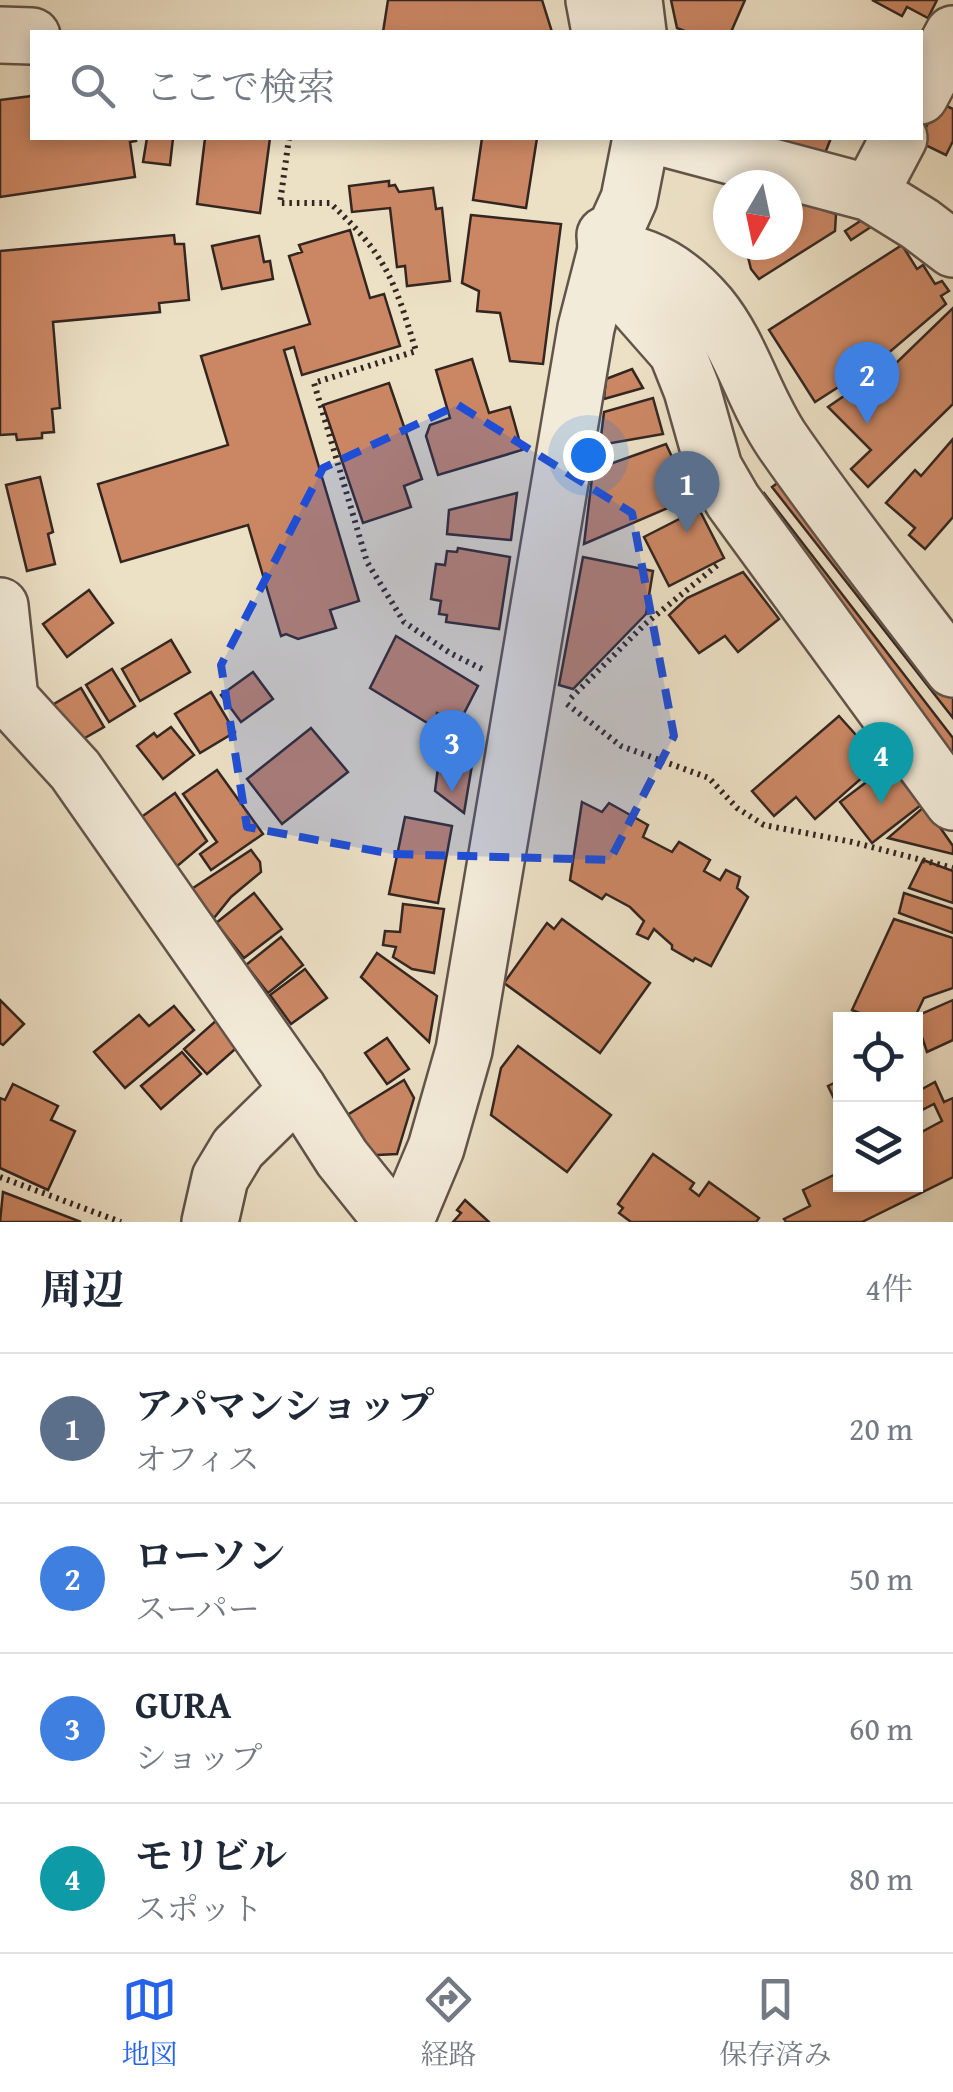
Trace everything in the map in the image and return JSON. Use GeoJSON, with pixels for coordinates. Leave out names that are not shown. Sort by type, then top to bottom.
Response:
{"type":"FeatureCollection","features":[{"type":"Feature","properties":{"kind":"street"},"geometry":{"type":"LineString","coordinates":[[594,0],[600,30]]}},
{"type":"Feature","properties":{"kind":"street"},"geometry":{"type":"LineString","coordinates":[[634,0],[638,30]]}},
{"type":"Feature","properties":{"kind":"street"},"geometry":{"type":"LineString","coordinates":[[923,90],[953,34]]}},
{"type":"Feature","properties":{"kind":"street"},"geometry":{"type":"LineString","coordinates":[[0,35],[30,36]]}},
{"type":"Feature","properties":{"kind":"street"},"geometry":{"type":"LineString","coordinates":[[611,140],[605,194],[606,250],[613,273],[626,294],[677,352],[714,468],[733,501],[953,802]]}},
{"type":"Feature","properties":{"kind":"street"},"geometry":{"type":"LineString","coordinates":[[0,606],[5,698],[76,770],[342,1158],[378,1203],[402,1222],[436,1148],[464,1050],[586,328],[606,250],[629,199],[641,140]]}},
{"type":"Feature","properties":{"kind":"street"},"geometry":{"type":"LineString","coordinates":[[670,140],[870,193],[953,249]]}},
{"type":"Feature","properties":{"kind":"street"},"geometry":{"type":"LineString","coordinates":[[870,193],[898,140]]}},
{"type":"Feature","properties":{"kind":"street"},"geometry":{"type":"LineString","coordinates":[[606,250],[650,258],[666,267],[708,306],[780,438],[953,669]]}},
{"type":"Feature","properties":{"kind":"street"},"geometry":{"type":"LineString","coordinates":[[210,1222],[220,1178],[238,1148],[298,1089]]}},
{"type":"Feature","properties":{"kind":"path"},"geometry":{"type":"LineString","coordinates":[[288,140],[280,204],[330,203],[368,238],[396,286],[416,351],[314,383],[368,562],[404,622],[450,653],[485,670]]}},
{"type":"Feature","properties":{"kind":"path"},"geometry":{"type":"LineString","coordinates":[[556,705],[566,703],[645,624],[726,559]]}},
{"type":"Feature","properties":{"kind":"path"},"geometry":{"type":"LineString","coordinates":[[566,703],[621,746],[710,778],[737,808],[764,824],[953,868]]}},
{"type":"Feature","properties":{"kind":"path"},"geometry":{"type":"LineString","coordinates":[[0,1178],[121,1222]]}},
{"type":"Feature","properties":{"kind":"highlighted area"},"geometry":{"type":"Polygon","coordinates":[[[458,405],[632,513],[674,736],[610,860],[392,854],[247,827],[221,665],[323,468],[458,405]]]}},
{"type":"Feature","properties":{"kind":"building"},"geometry":{"type":"Polygon","coordinates":[[[388,0],[542,0],[551,30],[383,30],[388,0]]]}},
{"type":"Feature","properties":{"kind":"building"},"geometry":{"type":"Polygon","coordinates":[[[671,0],[745,0],[732,30],[677,28],[671,0]]]}},
{"type":"Feature","properties":{"kind":"building"},"geometry":{"type":"Polygon","coordinates":[[[872,0],[937,0],[928,18],[907,7],[902,16],[872,0]]]}},
{"type":"Feature","properties":{"kind":"building"},"geometry":{"type":"Polygon","coordinates":[[[30,96],[30,140],[136,140],[130,142],[135,177],[0,197],[0,100],[30,96]]]}},
{"type":"Feature","properties":{"kind":"building"},"geometry":{"type":"Polygon","coordinates":[[[938,102],[953,109],[953,141],[946,155],[919,142],[938,102]]]}},
{"type":"Feature","properties":{"kind":"building"},"geometry":{"type":"Polygon","coordinates":[[[147,140],[173,140],[170,165],[143,162],[147,140]]]}},
{"type":"Feature","properties":{"kind":"building"},"geometry":{"type":"Polygon","coordinates":[[[205,140],[270,140],[260,213],[197,204],[205,140]]]}},
{"type":"Feature","properties":{"kind":"building"},"geometry":{"type":"Polygon","coordinates":[[[482,140],[537,140],[526,208],[473,200],[482,140]]]}},
{"type":"Feature","properties":{"kind":"building"},"geometry":{"type":"Polygon","coordinates":[[[734,140],[830,140],[822,161],[734,140]]]}},
{"type":"Feature","properties":{"kind":"building"},"geometry":{"type":"Polygon","coordinates":[[[389,181],[389,186],[395,185],[399,192],[433,188],[436,209],[442,208],[450,281],[407,286],[405,266],[397,267],[390,208],[352,212],[349,186],[389,181]]]}},
{"type":"Feature","properties":{"kind":"building"},"geometry":{"type":"Polygon","coordinates":[[[803,204],[836,214],[835,231],[803,251],[803,204]]]}},
{"type":"Feature","properties":{"kind":"building"},"geometry":{"type":"Polygon","coordinates":[[[871,214],[877,223],[851,240],[845,231],[871,214]]]}},
{"type":"Feature","properties":{"kind":"building"},"geometry":{"type":"Polygon","coordinates":[[[471,215],[561,224],[543,364],[510,361],[500,313],[477,311],[479,291],[462,283],[471,215]]]}},
{"type":"Feature","properties":{"kind":"building"},"geometry":{"type":"Polygon","coordinates":[[[350,230],[370,298],[384,294],[400,346],[302,375],[294,347],[284,350],[359,601],[330,610],[336,628],[298,639],[281,636],[248,525],[121,562],[98,484],[228,445],[201,356],[310,324],[289,256],[302,252],[299,245],[350,230]]]}},
{"type":"Feature","properties":{"kind":"building"},"geometry":{"type":"Polygon","coordinates":[[[174,235],[175,244],[184,244],[189,300],[159,303],[160,312],[53,322],[60,408],[52,409],[54,432],[42,433],[42,438],[17,440],[16,434],[0,435],[0,251],[174,235]]]}},
{"type":"Feature","properties":{"kind":"building"},"geometry":{"type":"Polygon","coordinates":[[[259,236],[264,262],[270,261],[273,279],[222,289],[212,246],[259,236]]]}},
{"type":"Feature","properties":{"kind":"building"},"geometry":{"type":"Polygon","coordinates":[[[902,245],[917,269],[923,265],[935,284],[942,281],[949,291],[941,296],[946,304],[879,361],[815,402],[769,330],[902,245]]]}},
{"type":"Feature","properties":{"kind":"building"},"geometry":{"type":"Polygon","coordinates":[[[749,260],[789,260],[759,279],[749,260]]]}},
{"type":"Feature","properties":{"kind":"building"},"geometry":{"type":"Polygon","coordinates":[[[953,308],[953,404],[868,487],[851,469],[871,450],[828,407],[886,367],[889,370],[953,308]]]}},
{"type":"Feature","properties":{"kind":"building"},"geometry":{"type":"Polygon","coordinates":[[[472,359],[489,413],[510,407],[522,450],[438,475],[426,436],[430,425],[450,418],[436,370],[472,359]]]}},
{"type":"Feature","properties":{"kind":"building"},"geometry":{"type":"Polygon","coordinates":[[[632,369],[643,388],[604,399],[606,379],[632,369]]]}},
{"type":"Feature","properties":{"kind":"building"},"geometry":{"type":"Polygon","coordinates":[[[389,383],[422,479],[404,486],[411,507],[363,523],[323,405],[389,383]]]}},
{"type":"Feature","properties":{"kind":"building"},"geometry":{"type":"Polygon","coordinates":[[[653,398],[663,434],[600,445],[604,412],[653,398]]]}},
{"type":"Feature","properties":{"kind":"building"},"geometry":{"type":"Polygon","coordinates":[[[953,439],[953,517],[925,549],[909,535],[915,528],[886,503],[915,470],[921,476],[953,439]]]}},
{"type":"Feature","properties":{"kind":"building"},"geometry":{"type":"Polygon","coordinates":[[[666,444],[691,498],[584,544],[593,470],[666,444]]]}},
{"type":"Feature","properties":{"kind":"building"},"geometry":{"type":"Polygon","coordinates":[[[40,477],[53,532],[48,534],[55,564],[27,571],[6,485],[40,477]]]}},
{"type":"Feature","properties":{"kind":"building"},"geometry":{"type":"Polygon","coordinates":[[[783,479],[953,693],[953,718],[772,487],[783,479]]]}},
{"type":"Feature","properties":{"kind":"building"},"geometry":{"type":"Polygon","coordinates":[[[517,493],[511,540],[447,534],[449,510],[517,493]]]}},
{"type":"Feature","properties":{"kind":"building"},"geometry":{"type":"Polygon","coordinates":[[[764,493],[953,738],[953,767],[753,501],[764,493]]]}},
{"type":"Feature","properties":{"kind":"building"},"geometry":{"type":"Polygon","coordinates":[[[699,509],[724,558],[669,586],[644,537],[699,509]]]}},
{"type":"Feature","properties":{"kind":"building"},"geometry":{"type":"Polygon","coordinates":[[[458,548],[510,557],[499,629],[446,622],[447,615],[439,614],[441,601],[431,599],[436,564],[445,565],[447,551],[457,552],[458,548]]]}},
{"type":"Feature","properties":{"kind":"building"},"geometry":{"type":"Polygon","coordinates":[[[583,557],[653,571],[646,614],[573,689],[559,685],[583,557]]]}},
{"type":"Feature","properties":{"kind":"building"},"geometry":{"type":"Polygon","coordinates":[[[743,572],[779,619],[738,652],[725,636],[699,653],[669,615],[687,598],[743,572]]]}},
{"type":"Feature","properties":{"kind":"building"},"geometry":{"type":"Polygon","coordinates":[[[89,590],[113,623],[67,657],[43,624],[89,590]]]}},
{"type":"Feature","properties":{"kind":"building"},"geometry":{"type":"Polygon","coordinates":[[[396,636],[478,686],[459,723],[437,713],[434,727],[370,688],[396,636]]]}},
{"type":"Feature","properties":{"kind":"building"},"geometry":{"type":"Polygon","coordinates":[[[171,640],[190,672],[140,701],[122,669],[171,640]]]}},
{"type":"Feature","properties":{"kind":"building"},"geometry":{"type":"Polygon","coordinates":[[[112,669],[135,706],[109,722],[86,685],[112,669]]]}},
{"type":"Feature","properties":{"kind":"building"},"geometry":{"type":"Polygon","coordinates":[[[253,672],[273,699],[241,722],[221,695],[253,672]]]}},
{"type":"Feature","properties":{"kind":"building"},"geometry":{"type":"Polygon","coordinates":[[[81,688],[104,727],[76,743],[54,704],[81,688]]]}},
{"type":"Feature","properties":{"kind":"building"},"geometry":{"type":"Polygon","coordinates":[[[211,692],[235,732],[200,753],[175,714],[211,692]]]}},
{"type":"Feature","properties":{"kind":"building"},"geometry":{"type":"Polygon","coordinates":[[[839,716],[880,762],[815,819],[796,797],[774,816],[752,791],[839,716]]]}},
{"type":"Feature","properties":{"kind":"building"},"geometry":{"type":"Polygon","coordinates":[[[171,727],[194,755],[163,779],[137,746],[154,733],[157,737],[171,727]]]}},
{"type":"Feature","properties":{"kind":"building"},"geometry":{"type":"Polygon","coordinates":[[[311,728],[348,772],[282,824],[247,779],[311,728]]]}},
{"type":"Feature","properties":{"kind":"building"},"geometry":{"type":"Polygon","coordinates":[[[475,747],[464,813],[435,791],[439,760],[475,747]]]}},
{"type":"Feature","properties":{"kind":"building"},"geometry":{"type":"Polygon","coordinates":[[[889,765],[921,805],[872,843],[840,802],[889,765]]]}},
{"type":"Feature","properties":{"kind":"building"},"geometry":{"type":"Polygon","coordinates":[[[217,770],[263,834],[211,870],[200,854],[217,842],[183,794],[217,770]]]}},
{"type":"Feature","properties":{"kind":"building"},"geometry":{"type":"Polygon","coordinates":[[[175,793],[207,841],[175,868],[140,818],[175,793]]]}},
{"type":"Feature","properties":{"kind":"building"},"geometry":{"type":"Polygon","coordinates":[[[582,802],[602,812],[609,803],[648,825],[643,837],[672,852],[679,842],[710,860],[704,871],[720,880],[726,870],[740,877],[737,888],[748,897],[711,966],[672,949],[654,929],[648,939],[637,934],[644,921],[630,907],[606,894],[602,899],[570,880],[582,802]]]}},
{"type":"Feature","properties":{"kind":"building"},"geometry":{"type":"Polygon","coordinates":[[[925,806],[953,846],[953,854],[888,838],[925,806]]]}},
{"type":"Feature","properties":{"kind":"building"},"geometry":{"type":"Polygon","coordinates":[[[405,817],[452,826],[438,903],[389,894],[405,817]]]}},
{"type":"Feature","properties":{"kind":"building"},"geometry":{"type":"Polygon","coordinates":[[[251,850],[260,862],[261,872],[231,897],[214,918],[190,890],[251,850]]]}},
{"type":"Feature","properties":{"kind":"building"},"geometry":{"type":"Polygon","coordinates":[[[923,860],[953,871],[953,903],[909,888],[923,860]]]}},
{"type":"Feature","properties":{"kind":"building"},"geometry":{"type":"Polygon","coordinates":[[[254,893],[282,929],[244,958],[216,923],[254,893]]]}},
{"type":"Feature","properties":{"kind":"building"},"geometry":{"type":"Polygon","coordinates":[[[904,893],[953,909],[953,933],[899,913],[904,893]]]}},
{"type":"Feature","properties":{"kind":"building"},"geometry":{"type":"Polygon","coordinates":[[[403,904],[444,909],[434,973],[412,969],[393,957],[396,947],[383,945],[385,931],[400,932],[403,904]]]}},
{"type":"Feature","properties":{"kind":"building"},"geometry":{"type":"Polygon","coordinates":[[[562,919],[650,983],[600,1053],[504,983],[547,923],[554,929],[562,919]]]}},
{"type":"Feature","properties":{"kind":"building"},"geometry":{"type":"Polygon","coordinates":[[[894,919],[953,938],[953,988],[924,998],[917,1012],[852,1010],[894,919]]]}},
{"type":"Feature","properties":{"kind":"building"},"geometry":{"type":"Polygon","coordinates":[[[281,937],[303,965],[268,993],[246,965],[281,937]]]}},
{"type":"Feature","properties":{"kind":"building"},"geometry":{"type":"Polygon","coordinates":[[[377,953],[437,996],[429,1042],[361,977],[377,953]]]}},
{"type":"Feature","properties":{"kind":"building"},"geometry":{"type":"Polygon","coordinates":[[[305,969],[327,998],[291,1024],[270,995],[305,969]]]}},
{"type":"Feature","properties":{"kind":"building"},"geometry":{"type":"Polygon","coordinates":[[[0,1000],[24,1024],[3,1045],[0,1043],[0,1000]]]}},
{"type":"Feature","properties":{"kind":"building"},"geometry":{"type":"Polygon","coordinates":[[[953,1000],[953,1040],[927,1052],[923,1013],[953,1000]]]}},
{"type":"Feature","properties":{"kind":"building"},"geometry":{"type":"Polygon","coordinates":[[[174,1006],[194,1030],[125,1088],[94,1052],[139,1015],[149,1026],[174,1006]]]}},
{"type":"Feature","properties":{"kind":"building"},"geometry":{"type":"Polygon","coordinates":[[[226,1012],[242,1043],[207,1074],[184,1049],[226,1012]]]}},
{"type":"Feature","properties":{"kind":"building"},"geometry":{"type":"Polygon","coordinates":[[[387,1038],[409,1069],[387,1084],[365,1053],[387,1038]]]}},
{"type":"Feature","properties":{"kind":"building"},"geometry":{"type":"Polygon","coordinates":[[[518,1046],[611,1115],[567,1172],[491,1115],[501,1068],[518,1046]]]}},
{"type":"Feature","properties":{"kind":"building"},"geometry":{"type":"Polygon","coordinates":[[[182,1052],[201,1074],[161,1109],[141,1086],[182,1052]]]}},
{"type":"Feature","properties":{"kind":"building"},"geometry":{"type":"Polygon","coordinates":[[[404,1080],[414,1098],[397,1154],[377,1155],[359,1144],[344,1117],[404,1080]]]}},
{"type":"Feature","properties":{"kind":"building"},"geometry":{"type":"Polygon","coordinates":[[[935,1082],[944,1102],[953,1098],[953,1177],[923,1192],[923,1131],[942,1121],[934,1104],[923,1110],[923,1088],[935,1082]]]}},
{"type":"Feature","properties":{"kind":"building"},"geometry":{"type":"Polygon","coordinates":[[[13,1084],[58,1106],[51,1120],[75,1131],[48,1190],[0,1168],[0,1098],[5,1100],[13,1084]]]}},
{"type":"Feature","properties":{"kind":"building"},"geometry":{"type":"Polygon","coordinates":[[[653,1154],[694,1183],[690,1189],[699,1196],[709,1182],[759,1218],[756,1222],[631,1222],[619,1213],[623,1208],[618,1204],[653,1154]]]}},
{"type":"Feature","properties":{"kind":"building"},"geometry":{"type":"Polygon","coordinates":[[[833,1175],[833,1192],[923,1192],[862,1222],[786,1222],[784,1219],[810,1206],[803,1190],[833,1175]]]}},
{"type":"Feature","properties":{"kind":"building"},"geometry":{"type":"Polygon","coordinates":[[[3,1192],[81,1222],[0,1222],[3,1192]]]}},
{"type":"Feature","properties":{"kind":"building"},"geometry":{"type":"Polygon","coordinates":[[[465,1200],[489,1222],[453,1222],[465,1200]]]}},
{"type":"Feature","properties":{"kind":"place","name":"ローソン"},"geometry":{"type":"Point","coordinates":[867,424]}},
{"type":"Feature","properties":{"kind":"place","name":"アパマンショップ"},"geometry":{"type":"Point","coordinates":[687,533]}},
{"type":"Feature","properties":{"kind":"place","name":"GURA"},"geometry":{"type":"Point","coordinates":[452,792]}},
{"type":"Feature","properties":{"kind":"place","name":"モリビル"},"geometry":{"type":"Point","coordinates":[881,804]}}]}
